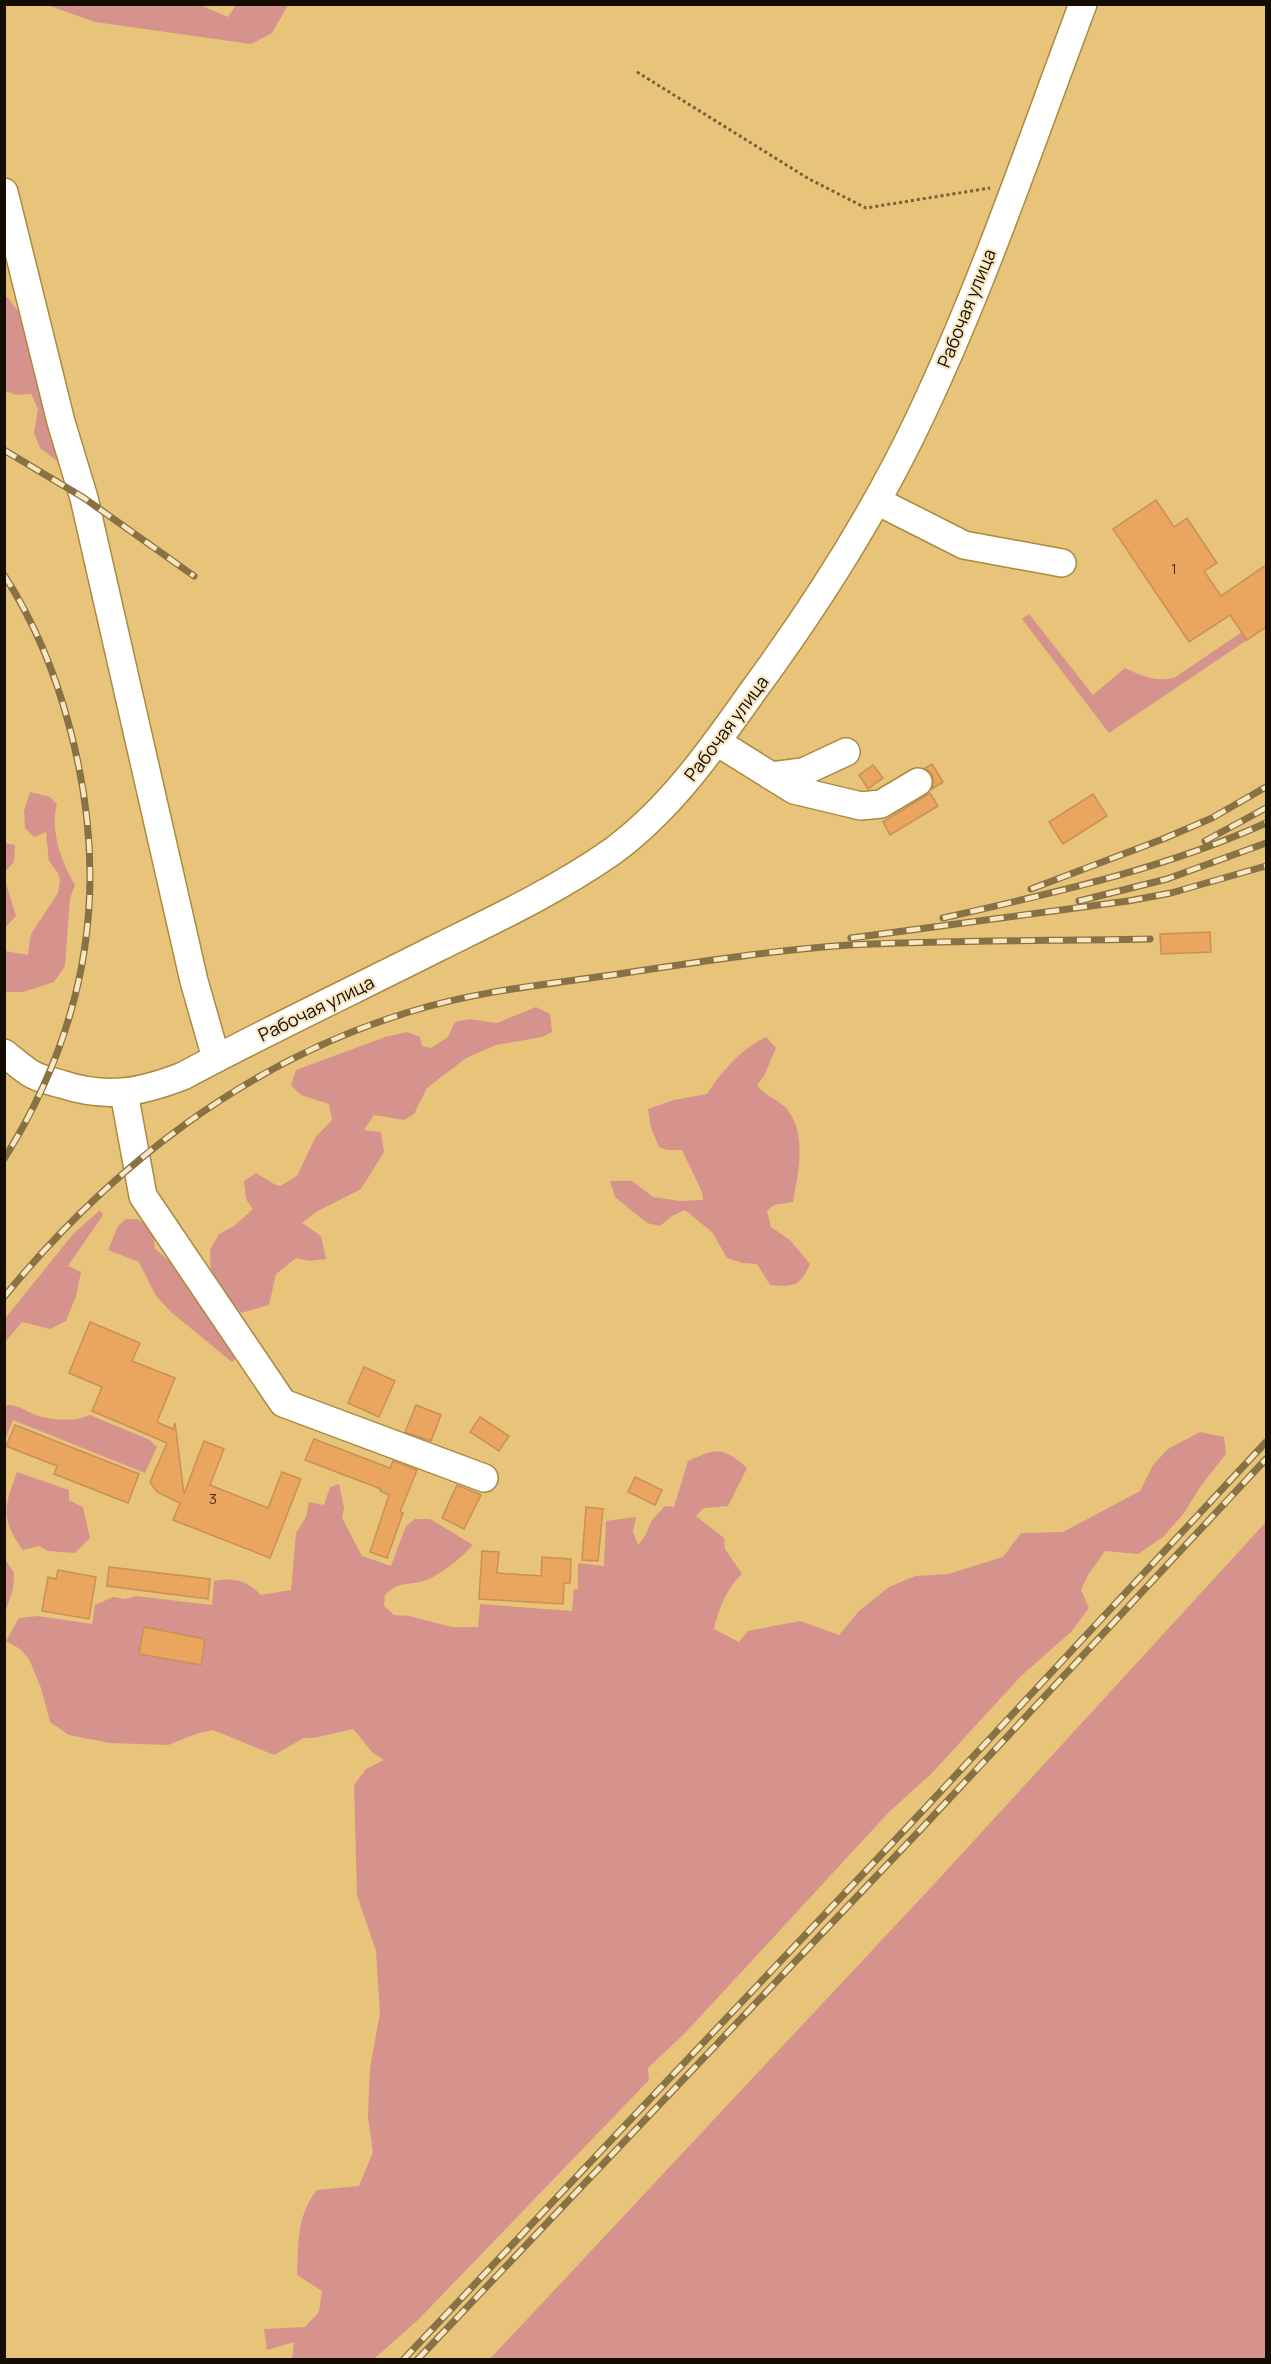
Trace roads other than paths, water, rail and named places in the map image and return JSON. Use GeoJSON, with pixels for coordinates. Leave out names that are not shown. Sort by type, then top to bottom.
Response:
{"type":"FeatureCollection","features":[{"type":"Feature","properties":{"kind":"street","name":"Рабочая улица"},"geometry":{"type":"LineString","coordinates":[[4,1064],[75,1089],[100,1094],[152,1088],[183,1076],[506,914],[568,880],[614,850],[651,819],[685,783],[717,742],[795,633],[834,574],[877,501],[920,417],[958,332],[1083,4]]}},
{"type":"Feature","properties":{"kind":"street"},"geometry":{"type":"LineString","coordinates":[[4,192],[61,422],[84,498],[194,981],[216,1058]]}},
{"type":"Feature","properties":{"kind":"street"},"geometry":{"type":"LineString","coordinates":[[877,501],[964,545],[1062,563]]}},
{"type":"Feature","properties":{"kind":"street"},"geometry":{"type":"LineString","coordinates":[[717,742],[794,790],[861,806],[881,804],[918,782]]}},
{"type":"Feature","properties":{"kind":"street"},"geometry":{"type":"LineString","coordinates":[[771,776],[803,772],[846,752]]}},
{"type":"Feature","properties":{"kind":"street","name":"Рабочая улица"},"geometry":{"type":"LineString","coordinates":[[4,1053],[31,1074]]}},
{"type":"Feature","properties":{"kind":"street"},"geometry":{"type":"LineString","coordinates":[[124,1093],[142,1196],[284,1403],[484,1478]]}},
{"type":"Feature","properties":{"kind":"railway"},"geometry":{"type":"LineString","coordinates":[[4,450],[84,498],[194,576]]}},
{"type":"Feature","properties":{"kind":"railway"},"geometry":{"type":"LineString","coordinates":[[4,575],[43,650],[70,729],[82,786],[89,842],[90,897],[84,951],[73,1004],[56,1056],[33,1108],[4,1159]]}},
{"type":"Feature","properties":{"kind":"railway"},"geometry":{"type":"LineString","coordinates":[[1031,889],[1212,818],[1266,787]]}},
{"type":"Feature","properties":{"kind":"railway"},"geometry":{"type":"LineString","coordinates":[[1205,841],[1266,808]]}},
{"type":"Feature","properties":{"kind":"railway"},"geometry":{"type":"LineString","coordinates":[[943,918],[1148,867],[1266,823]]}},
{"type":"Feature","properties":{"kind":"railway"},"geometry":{"type":"LineString","coordinates":[[1079,901],[1167,879],[1266,843]]}},
{"type":"Feature","properties":{"kind":"railway"},"geometry":{"type":"LineString","coordinates":[[851,938],[1128,901],[1171,893],[1266,866]]}},
{"type":"Feature","properties":{"kind":"railway"},"geometry":{"type":"LineString","coordinates":[[4,1297],[45,1249],[89,1205],[136,1163],[186,1124],[238,1089],[292,1059],[349,1033],[409,1012],[435,1004],[516,988],[792,950],[924,942],[1150,939]]}},
{"type":"Feature","properties":{"kind":"railway"},"geometry":{"type":"LineString","coordinates":[[403,2360],[914,1820],[1266,1442]]}},
{"type":"Feature","properties":{"kind":"railway"},"geometry":{"type":"LineString","coordinates":[[417,2360],[922,1828],[1266,1459]]}}]}
